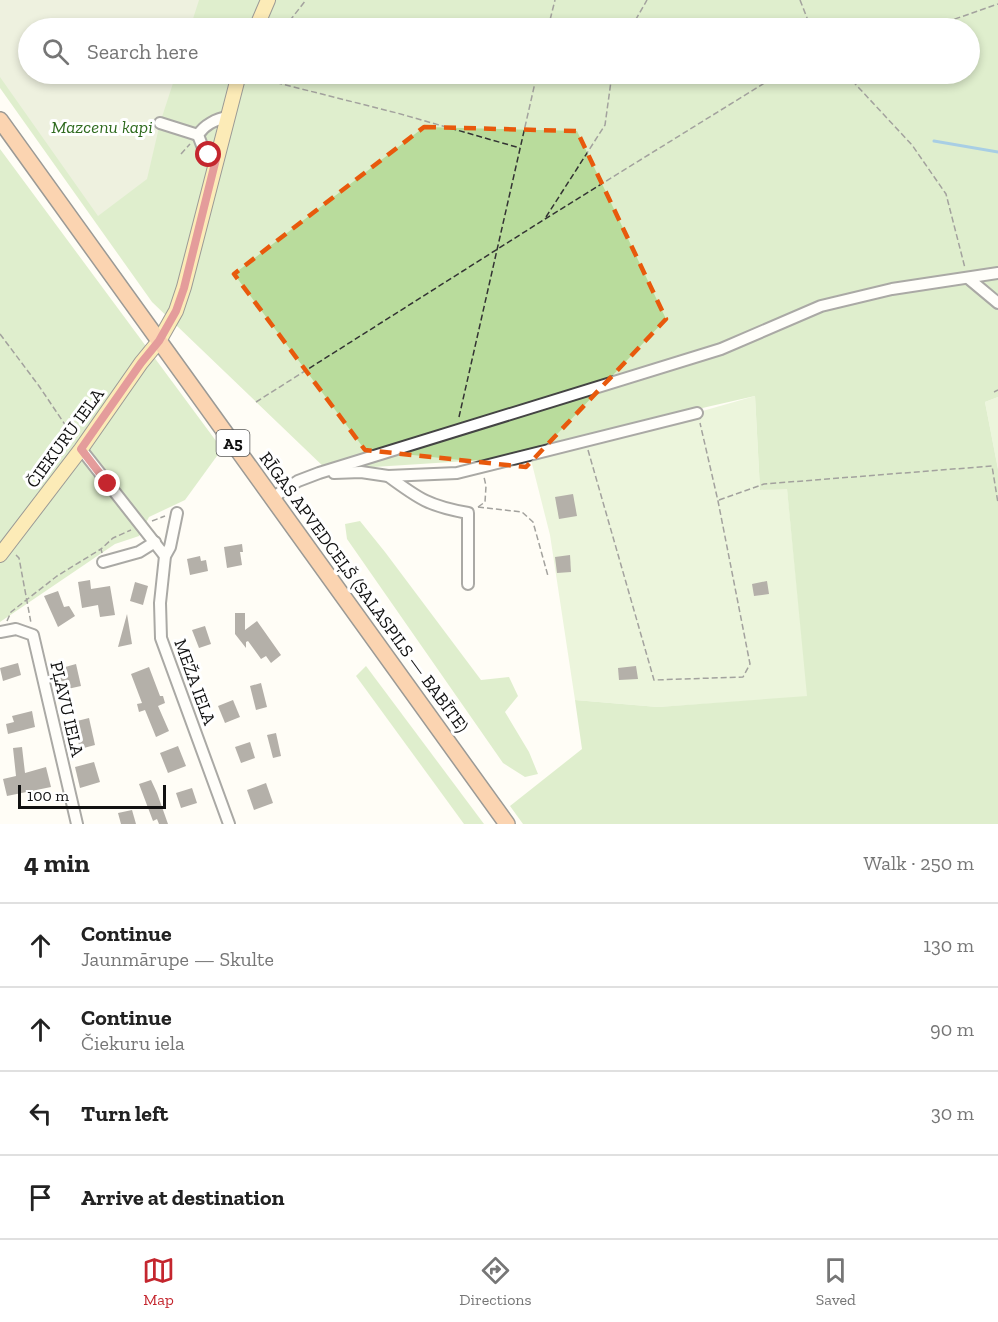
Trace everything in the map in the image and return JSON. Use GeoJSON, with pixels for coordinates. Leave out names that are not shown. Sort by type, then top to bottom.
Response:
{"type":"FeatureCollection","features":[{"type":"Feature","properties":{"kind":"highway","name":"RĪGAS APVEDCEĻŠ (SALASPILS — BABĪTE)"},"geometry":{"type":"LineString","coordinates":[[0,120],[507,824]]}},
{"type":"Feature","properties":{"kind":"main road"},"geometry":{"type":"LineString","coordinates":[[259,18],[265,1]]}},
{"type":"Feature","properties":{"kind":"main road","name":"ČIEKURU IELA"},"geometry":{"type":"LineString","coordinates":[[3,551],[159,341],[176,311],[228,117],[241,84]]}},
{"type":"Feature","properties":{"kind":"street"},"geometry":{"type":"LineString","coordinates":[[198,135],[208,125],[220,118],[228,117]]}},
{"type":"Feature","properties":{"kind":"street"},"geometry":{"type":"LineString","coordinates":[[160,123],[198,135]]}},
{"type":"Feature","properties":{"kind":"street"},"geometry":{"type":"LineString","coordinates":[[198,135],[203,148],[216,159]]}},
{"type":"Feature","properties":{"kind":"street"},"geometry":{"type":"LineString","coordinates":[[272,498],[298,481],[319,473],[721,349],[821,306],[892,289],[998,273]]}},
{"type":"Feature","properties":{"kind":"street"},"geometry":{"type":"LineString","coordinates":[[968,278],[998,303]]}},
{"type":"Feature","properties":{"kind":"street"},"geometry":{"type":"LineString","coordinates":[[319,473],[360,472],[388,476],[457,473],[697,413]]}},
{"type":"Feature","properties":{"kind":"street"},"geometry":{"type":"LineString","coordinates":[[81,449],[165,556]]}},
{"type":"Feature","properties":{"kind":"street"},"geometry":{"type":"LineString","coordinates":[[388,476],[422,500],[442,508],[468,513],[468,584]]}},
{"type":"Feature","properties":{"kind":"street","name":"MEŽA IELA"},"geometry":{"type":"LineString","coordinates":[[177,513],[170,547],[165,556],[160,603],[161,638],[229,824]]}},
{"type":"Feature","properties":{"kind":"street"},"geometry":{"type":"LineString","coordinates":[[103,562],[139,552],[155,542]]}},
{"type":"Feature","properties":{"kind":"street"},"geometry":{"type":"LineString","coordinates":[[2,631],[16,629],[33,635]]}},
{"type":"Feature","properties":{"kind":"street","name":"PĻAVU IELA"},"geometry":{"type":"LineString","coordinates":[[33,635],[77,824]]}},
{"type":"Feature","properties":{"kind":"path"},"geometry":{"type":"LineString","coordinates":[[292,18],[306,0]]}},
{"type":"Feature","properties":{"kind":"path"},"geometry":{"type":"LineString","coordinates":[[550,18],[555,0]]}},
{"type":"Feature","properties":{"kind":"path"},"geometry":{"type":"LineString","coordinates":[[637,18],[647,0]]}},
{"type":"Feature","properties":{"kind":"path"},"geometry":{"type":"LineString","coordinates":[[800,0],[808,18]]}},
{"type":"Feature","properties":{"kind":"path"},"geometry":{"type":"LineString","coordinates":[[958,18],[998,4]]}},
{"type":"Feature","properties":{"kind":"path"},"geometry":{"type":"LineString","coordinates":[[281,84],[397,113],[520,148]]}},
{"type":"Feature","properties":{"kind":"path"},"geometry":{"type":"LineString","coordinates":[[456,430],[535,84]]}},
{"type":"Feature","properties":{"kind":"path"},"geometry":{"type":"LineString","coordinates":[[545,219],[605,125],[611,84]]}},
{"type":"Feature","properties":{"kind":"path"},"geometry":{"type":"LineString","coordinates":[[256,402],[763,84]]}},
{"type":"Feature","properties":{"kind":"path"},"geometry":{"type":"LineString","coordinates":[[855,84],[912,145],[946,195],[968,278]]}},
{"type":"Feature","properties":{"kind":"path"},"geometry":{"type":"LineString","coordinates":[[181,154],[198,135]]}},
{"type":"Feature","properties":{"kind":"path"},"geometry":{"type":"LineString","coordinates":[[0,334],[39,386],[81,449]]}},
{"type":"Feature","properties":{"kind":"path"},"geometry":{"type":"LineString","coordinates":[[994,392],[998,390]]}},
{"type":"Feature","properties":{"kind":"path"},"geometry":{"type":"LineString","coordinates":[[586,441],[654,680],[743,677],[750,664],[718,501],[697,413]]}},
{"type":"Feature","properties":{"kind":"path"},"geometry":{"type":"LineString","coordinates":[[718,501],[764,484],[992,466],[998,503]]}},
{"type":"Feature","properties":{"kind":"path"},"geometry":{"type":"LineString","coordinates":[[481,467],[486,486],[485,502],[477,507],[522,512],[533,522],[548,576]]}},
{"type":"Feature","properties":{"kind":"path"},"geometry":{"type":"LineString","coordinates":[[2,631],[10,612],[57,576],[101,549]]}},
{"type":"Feature","properties":{"kind":"path"},"geometry":{"type":"LineString","coordinates":[[3,551],[19,558],[33,635]]}},
{"type":"Feature","properties":{"kind":"highlighted area"},"geometry":{"type":"Polygon","coordinates":[[[424,127],[577,131],[666,319],[526,467],[365,450],[234,274],[424,127]]]}},
{"type":"Feature","properties":{"kind":"green space"},"geometry":{"type":"Polygon","coordinates":[[[0,0],[998,0],[998,397],[985,402],[998,469],[998,824],[523,824],[510,806],[582,749],[575,700],[658,707],[807,696],[787,489],[760,490],[755,396],[540,445],[529,457],[327,470],[152,302],[0,88],[0,0]]]}},
{"type":"Feature","properties":{"kind":"green space","name":"Mazcenu kapi"},"geometry":{"type":"Polygon","coordinates":[[[0,0],[199,0],[193,18],[18,18],[18,84],[173,84],[160,123],[147,179],[98,216],[0,77],[0,0]]]}},
{"type":"Feature","properties":{"kind":"green space"},"geometry":{"type":"Polygon","coordinates":[[[0,149],[222,449],[185,500],[149,517],[139,536],[115,544],[0,622],[0,149]]]}},
{"type":"Feature","properties":{"kind":"green space"},"geometry":{"type":"Polygon","coordinates":[[[755,396],[760,490],[787,488],[808,697],[658,707],[575,700],[550,535],[531,460],[755,396]]]}},
{"type":"Feature","properties":{"kind":"green space"},"geometry":{"type":"Polygon","coordinates":[[[998,397],[998,469],[985,402],[998,397]]]}},
{"type":"Feature","properties":{"kind":"green space"},"geometry":{"type":"Polygon","coordinates":[[[360,521],[481,680],[509,677],[518,696],[505,712],[529,752],[538,774],[525,777],[503,763],[347,539],[345,524],[360,521]]]}},
{"type":"Feature","properties":{"kind":"green space"},"geometry":{"type":"Polygon","coordinates":[[[366,666],[484,824],[464,824],[356,676],[366,666]]]}},
{"type":"Feature","properties":{"kind":"building"},"geometry":{"type":"Polygon","coordinates":[[[573,494],[577,516],[559,519],[555,497],[573,494]]]}},
{"type":"Feature","properties":{"kind":"building"},"geometry":{"type":"Polygon","coordinates":[[[242,544],[243,552],[240,552],[242,565],[227,568],[224,547],[242,544]]]}},
{"type":"Feature","properties":{"kind":"building"},"geometry":{"type":"Polygon","coordinates":[[[570,555],[571,572],[557,573],[555,557],[570,555]]]}},
{"type":"Feature","properties":{"kind":"building"},"geometry":{"type":"Polygon","coordinates":[[[200,556],[201,561],[206,560],[208,571],[190,575],[187,559],[200,556]]]}},
{"type":"Feature","properties":{"kind":"building"},"geometry":{"type":"Polygon","coordinates":[[[90,580],[91,589],[110,586],[115,615],[100,617],[98,605],[82,608],[78,582],[90,580]]]}},
{"type":"Feature","properties":{"kind":"building"},"geometry":{"type":"Polygon","coordinates":[[[767,581],[769,594],[754,596],[752,584],[767,581]]]}},
{"type":"Feature","properties":{"kind":"building"},"geometry":{"type":"Polygon","coordinates":[[[135,582],[148,586],[143,605],[130,601],[135,582]]]}},
{"type":"Feature","properties":{"kind":"building"},"geometry":{"type":"Polygon","coordinates":[[[58,591],[64,607],[69,606],[75,616],[58,627],[44,596],[58,591]]]}},
{"type":"Feature","properties":{"kind":"building"},"geometry":{"type":"Polygon","coordinates":[[[235,613],[245,613],[245,630],[257,621],[281,655],[271,663],[266,656],[261,659],[248,641],[246,648],[235,634],[235,613]]]}},
{"type":"Feature","properties":{"kind":"building"},"geometry":{"type":"Polygon","coordinates":[[[127,614],[132,644],[118,647],[127,614]]]}},
{"type":"Feature","properties":{"kind":"building"},"geometry":{"type":"Polygon","coordinates":[[[205,626],[211,644],[199,648],[192,630],[205,626]]]}},
{"type":"Feature","properties":{"kind":"building"},"geometry":{"type":"Polygon","coordinates":[[[18,663],[21,675],[3,681],[0,668],[18,663]]]}},
{"type":"Feature","properties":{"kind":"building"},"geometry":{"type":"Polygon","coordinates":[[[76,664],[81,686],[63,690],[58,669],[76,664]]]}},
{"type":"Feature","properties":{"kind":"building"},"geometry":{"type":"Polygon","coordinates":[[[636,666],[638,679],[619,680],[618,668],[636,666]]]}},
{"type":"Feature","properties":{"kind":"building"},"geometry":{"type":"Polygon","coordinates":[[[149,667],[160,696],[163,696],[165,703],[158,706],[169,731],[156,737],[145,710],[139,712],[137,704],[142,703],[131,674],[149,667]]]}},
{"type":"Feature","properties":{"kind":"building"},"geometry":{"type":"Polygon","coordinates":[[[261,683],[267,707],[256,710],[250,686],[261,683]]]}},
{"type":"Feature","properties":{"kind":"building"},"geometry":{"type":"Polygon","coordinates":[[[233,700],[240,717],[225,723],[218,706],[233,700]]]}},
{"type":"Feature","properties":{"kind":"building"},"geometry":{"type":"Polygon","coordinates":[[[32,711],[35,727],[8,734],[6,724],[14,722],[12,716],[32,711]]]}},
{"type":"Feature","properties":{"kind":"building"},"geometry":{"type":"Polygon","coordinates":[[[89,718],[95,745],[80,749],[73,722],[89,718]]]}},
{"type":"Feature","properties":{"kind":"building"},"geometry":{"type":"Polygon","coordinates":[[[276,733],[281,756],[273,758],[267,735],[276,733]]]}},
{"type":"Feature","properties":{"kind":"building"},"geometry":{"type":"Polygon","coordinates":[[[250,742],[255,758],[241,763],[235,747],[250,742]]]}},
{"type":"Feature","properties":{"kind":"building"},"geometry":{"type":"Polygon","coordinates":[[[178,746],[186,766],[168,773],[160,753],[178,746]]]}},
{"type":"Feature","properties":{"kind":"building"},"geometry":{"type":"Polygon","coordinates":[[[22,747],[25,773],[46,767],[51,787],[7,796],[3,779],[16,776],[13,748],[22,747]]]}},
{"type":"Feature","properties":{"kind":"building"},"geometry":{"type":"Polygon","coordinates":[[[94,762],[100,782],[80,788],[75,767],[94,762]]]}},
{"type":"Feature","properties":{"kind":"building"},"geometry":{"type":"Polygon","coordinates":[[[151,780],[168,824],[159,824],[157,819],[153,821],[139,784],[151,780]]]}},
{"type":"Feature","properties":{"kind":"building"},"geometry":{"type":"Polygon","coordinates":[[[266,783],[273,803],[254,810],[247,790],[266,783]]]}},
{"type":"Feature","properties":{"kind":"building"},"geometry":{"type":"Polygon","coordinates":[[[192,788],[197,803],[181,808],[176,793],[192,788]]]}},
{"type":"Feature","properties":{"kind":"building"},"geometry":{"type":"Polygon","coordinates":[[[132,810],[136,824],[121,824],[118,813],[132,810]]]}},
{"type":"Feature","properties":{"kind":"waterway"},"geometry":{"type":"LineString","coordinates":[[934,141],[998,152]]}},
{"type":"Feature","properties":{"kind":"route"},"geometry":{"type":"LineString","coordinates":[[108,484],[81,449],[159,341],[176,311],[184,288],[216,159],[209,155]]}}]}
